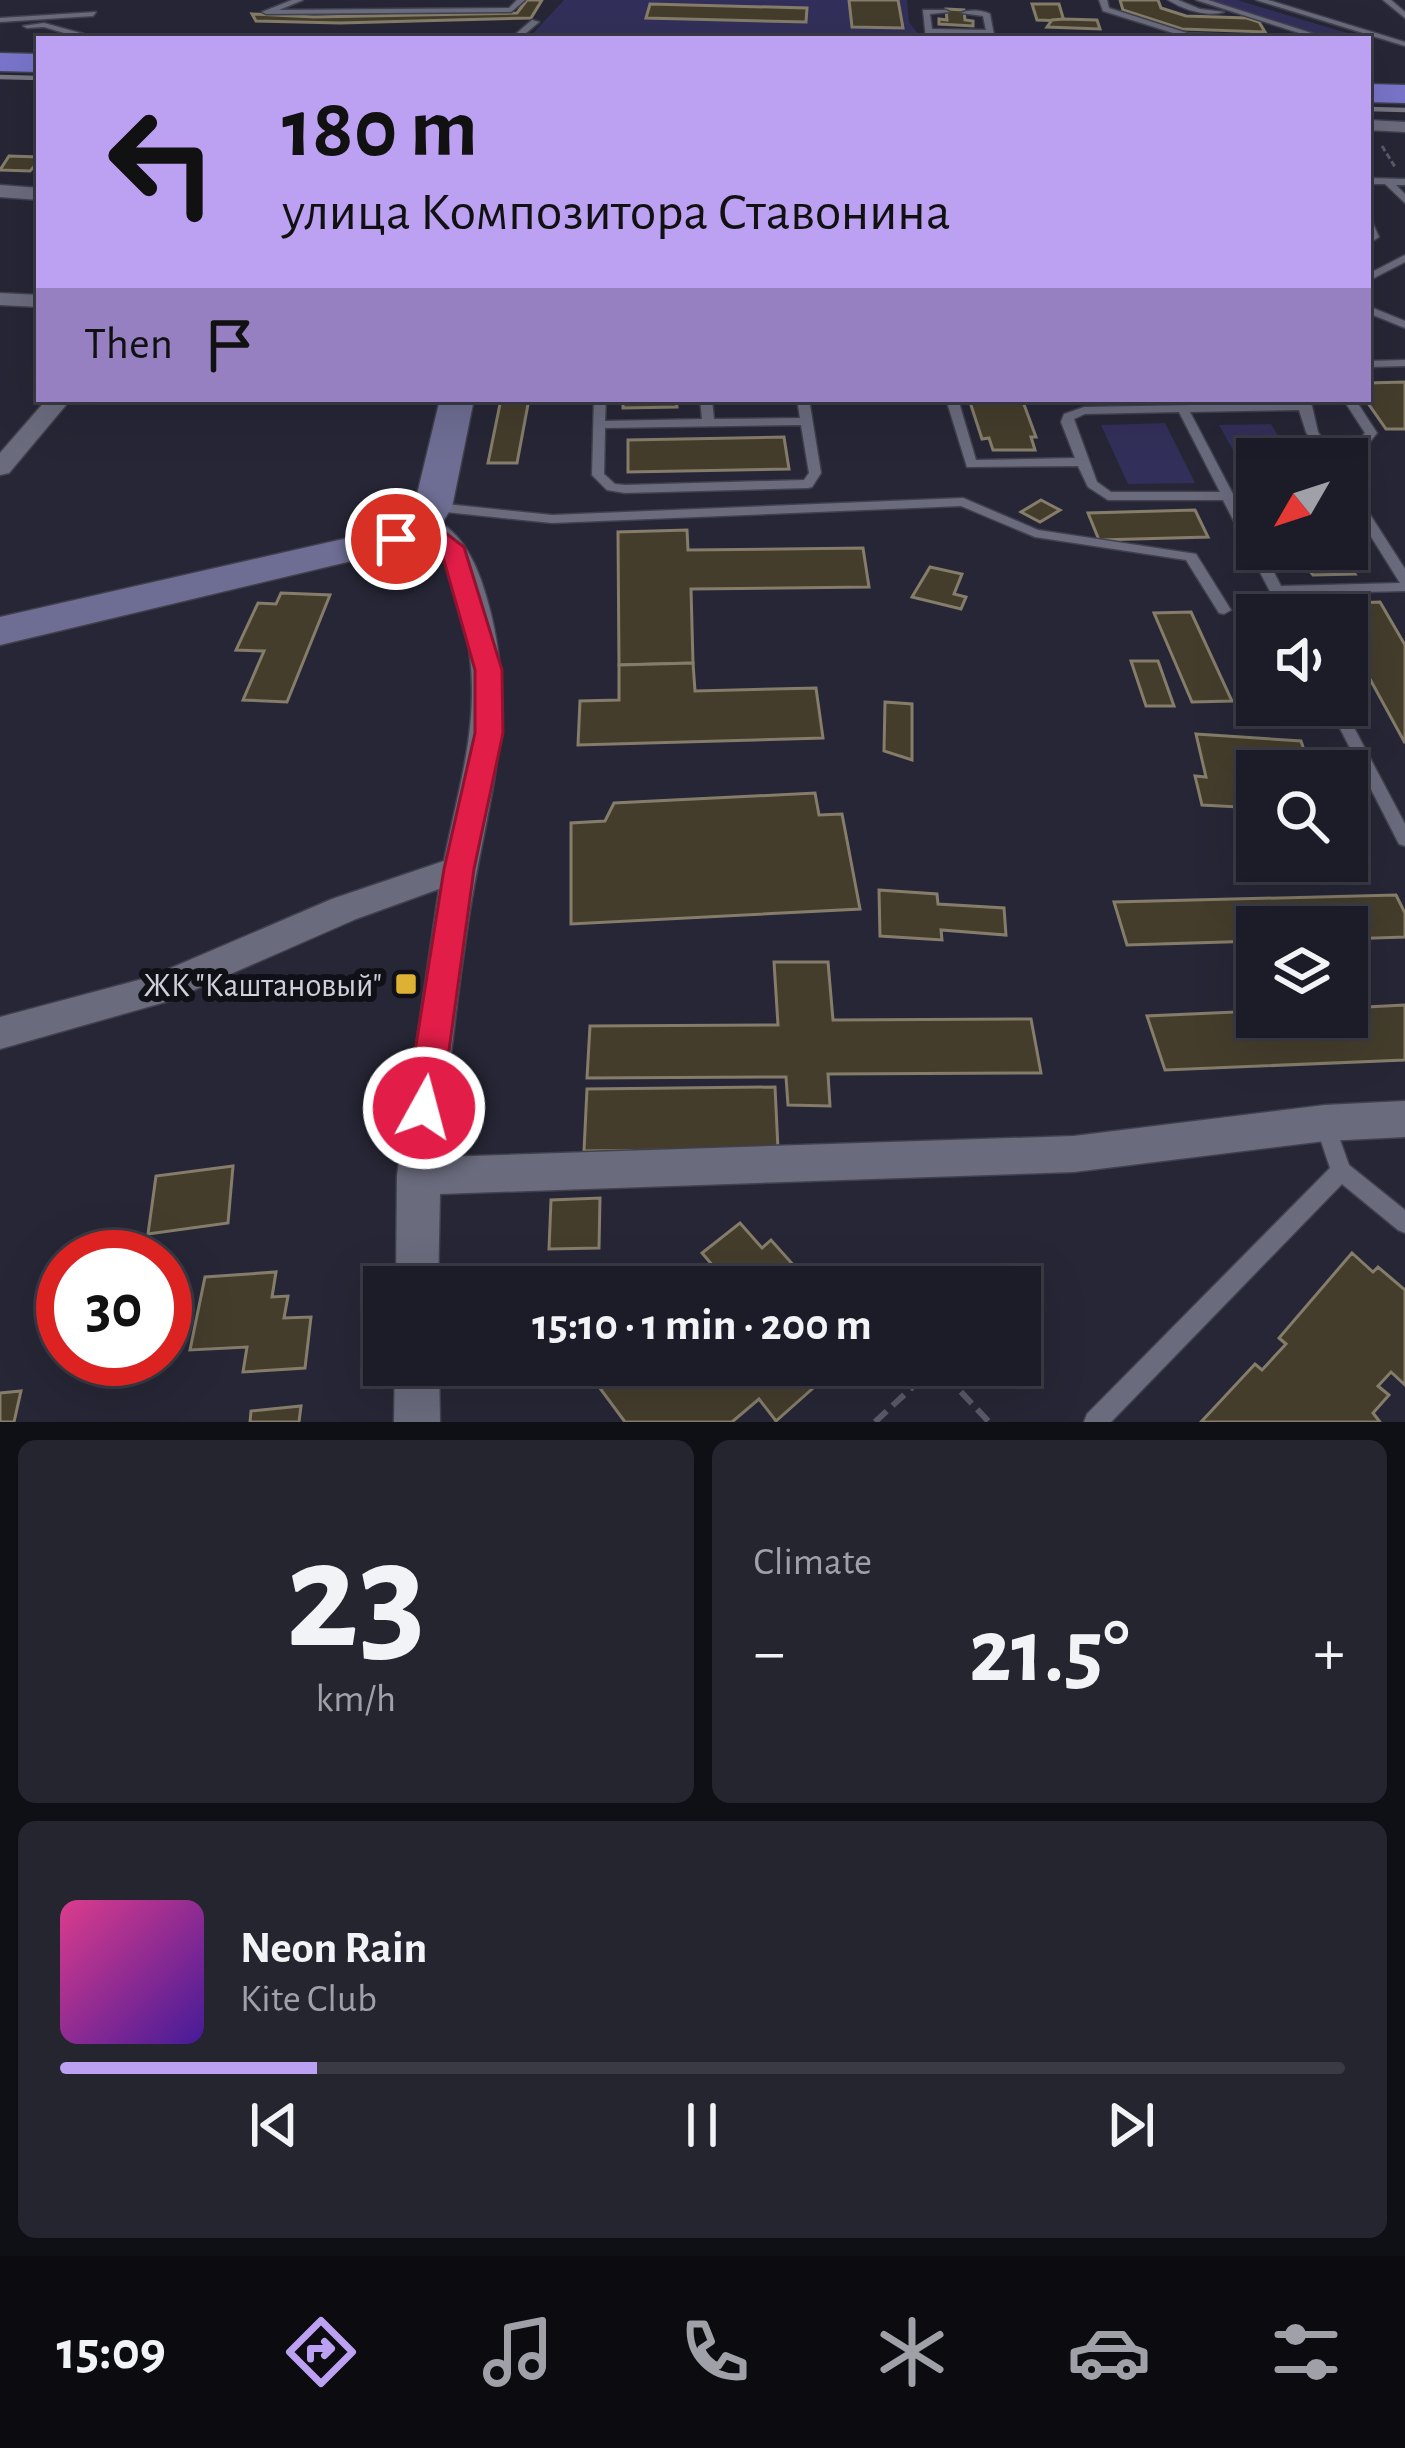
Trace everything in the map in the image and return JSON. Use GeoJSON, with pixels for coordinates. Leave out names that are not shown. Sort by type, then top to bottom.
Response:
{"type":"FeatureCollection","features":[{"type":"Feature","properties":{"kind":"highway"},"geometry":{"type":"LineString","coordinates":[[1371,88],[1405,89]]}},
{"type":"Feature","properties":{"kind":"street"},"geometry":{"type":"LineString","coordinates":[[1371,125],[1405,127]]}},
{"type":"Feature","properties":{"kind":"street"},"geometry":{"type":"LineString","coordinates":[[0,191],[36,194]]}},
{"type":"Feature","properties":{"kind":"street"},"geometry":{"type":"LineString","coordinates":[[0,299],[36,301]]}},
{"type":"Feature","properties":{"kind":"street"},"geometry":{"type":"LineString","coordinates":[[0,469],[56,402]]}},
{"type":"Feature","properties":{"kind":"street"},"geometry":{"type":"LineString","coordinates":[[0,631],[370,549],[428,515],[457,402]]}},
{"type":"Feature","properties":{"kind":"street"},"geometry":{"type":"LineString","coordinates":[[417,1266],[417,1176],[427,1073],[459,869],[489,733],[489,670],[452,547],[428,515]]}},
{"type":"Feature","properties":{"kind":"street"},"geometry":{"type":"LineString","coordinates":[[0,1033],[155,990],[344,909],[459,869]]}},
{"type":"Feature","properties":{"kind":"street"},"geometry":{"type":"LineString","coordinates":[[417,1176],[1074,1154],[1324,1123],[1405,1119]]}},
{"type":"Feature","properties":{"kind":"street"},"geometry":{"type":"LineString","coordinates":[[417,1386],[417,1422]]}},
{"type":"Feature","properties":{"kind":"lane"},"geometry":{"type":"LineString","coordinates":[[299,0],[266,11],[511,10],[520,0]]}},
{"type":"Feature","properties":{"kind":"lane"},"geometry":{"type":"LineString","coordinates":[[300,14],[312,0]]}},
{"type":"Feature","properties":{"kind":"lane"},"geometry":{"type":"LineString","coordinates":[[341,14],[352,0]]}},
{"type":"Feature","properties":{"kind":"lane"},"geometry":{"type":"LineString","coordinates":[[385,14],[395,0]]}},
{"type":"Feature","properties":{"kind":"lane"},"geometry":{"type":"LineString","coordinates":[[428,13],[437,0]]}},
{"type":"Feature","properties":{"kind":"lane"},"geometry":{"type":"LineString","coordinates":[[471,11],[478,0]]}},
{"type":"Feature","properties":{"kind":"lane"},"geometry":{"type":"LineString","coordinates":[[1103,0],[1106,10],[1186,35],[1209,36]]}},
{"type":"Feature","properties":{"kind":"lane"},"geometry":{"type":"LineString","coordinates":[[1172,0],[1199,11],[1241,13]]}},
{"type":"Feature","properties":{"kind":"lane"},"geometry":{"type":"LineString","coordinates":[[1200,0],[1316,36]]}},
{"type":"Feature","properties":{"kind":"lane"},"geometry":{"type":"LineString","coordinates":[[1260,0],[1405,44]]}},
{"type":"Feature","properties":{"kind":"lane"},"geometry":{"type":"LineString","coordinates":[[1387,0],[1405,16]]}},
{"type":"Feature","properties":{"kind":"lane"},"geometry":{"type":"LineString","coordinates":[[946,12],[926,12],[930,35],[990,36],[986,14],[964,13]]}},
{"type":"Feature","properties":{"kind":"lane"},"geometry":{"type":"LineString","coordinates":[[0,21],[93,14]]}},
{"type":"Feature","properties":{"kind":"lane"},"geometry":{"type":"LineString","coordinates":[[0,21],[81,36]]}},
{"type":"Feature","properties":{"kind":"lane"},"geometry":{"type":"LineString","coordinates":[[518,36],[535,22]]}},
{"type":"Feature","properties":{"kind":"lane"},"geometry":{"type":"LineString","coordinates":[[1371,43],[1405,44]]}},
{"type":"Feature","properties":{"kind":"lane"},"geometry":{"type":"LineString","coordinates":[[1371,181],[1405,182]]}},
{"type":"Feature","properties":{"kind":"lane"},"geometry":{"type":"LineString","coordinates":[[1388,182],[1405,200]]}},
{"type":"Feature","properties":{"kind":"lane"},"geometry":{"type":"LineString","coordinates":[[1371,276],[1405,258]]}},
{"type":"Feature","properties":{"kind":"lane"},"geometry":{"type":"LineString","coordinates":[[1371,310],[1405,325]]}},
{"type":"Feature","properties":{"kind":"lane"},"geometry":{"type":"LineString","coordinates":[[1371,364],[1405,363]]}},
{"type":"Feature","properties":{"kind":"lane"},"geometry":{"type":"LineString","coordinates":[[600,402],[598,475],[603,483],[646,489],[808,484],[815,473],[804,402]]}},
{"type":"Feature","properties":{"kind":"lane"},"geometry":{"type":"LineString","coordinates":[[706,402],[708,423]]}},
{"type":"Feature","properties":{"kind":"lane"},"geometry":{"type":"LineString","coordinates":[[953,402],[971,464],[1083,462]]}},
{"type":"Feature","properties":{"kind":"lane"},"geometry":{"type":"LineString","coordinates":[[1350,402],[1371,433],[1367,438]]}},
{"type":"Feature","properties":{"kind":"lane"},"geometry":{"type":"LineString","coordinates":[[1228,496],[1108,496],[1092,484],[1068,417],[1131,404],[1183,409],[1304,403],[1316,438]]}},
{"type":"Feature","properties":{"kind":"lane"},"geometry":{"type":"LineString","coordinates":[[1183,409],[1278,594]]}},
{"type":"Feature","properties":{"kind":"lane"},"geometry":{"type":"LineString","coordinates":[[599,425],[807,421]]}},
{"type":"Feature","properties":{"kind":"lane"},"geometry":{"type":"LineString","coordinates":[[428,515],[552,519],[963,502],[1035,533],[1191,556],[1224,610]]}},
{"type":"Feature","properties":{"kind":"lane"},"geometry":{"type":"LineString","coordinates":[[1276,590],[1405,584],[1368,523]]}},
{"type":"Feature","properties":{"kind":"lane"},"geometry":{"type":"LineString","coordinates":[[1347,726],[1405,839]]}},
{"type":"Feature","properties":{"kind":"lane"},"geometry":{"type":"LineString","coordinates":[[1324,1123],[1341,1171],[1405,1223]]}},
{"type":"Feature","properties":{"kind":"lane"},"geometry":{"type":"LineString","coordinates":[[1095,1422],[1341,1171]]}},
{"type":"Feature","properties":{"kind":"path"},"geometry":{"type":"LineString","coordinates":[[1371,130],[1405,182]]}},
{"type":"Feature","properties":{"kind":"path"},"geometry":{"type":"LineString","coordinates":[[875,1422],[936,1365],[989,1422]]}},
{"type":"Feature","properties":{"kind":"shaded area"},"geometry":{"type":"Polygon","coordinates":[[[564,0],[907,0],[909,22],[920,36],[531,36],[564,0]]]}},
{"type":"Feature","properties":{"kind":"shaded area"},"geometry":{"type":"Polygon","coordinates":[[[1204,0],[1237,0],[1357,36],[1321,36],[1204,0]]]}},
{"type":"Feature","properties":{"kind":"shaded area"},"geometry":{"type":"Polygon","coordinates":[[[1165,423],[1195,483],[1128,484],[1101,425],[1165,423]]]}},
{"type":"Feature","properties":{"kind":"shaded area"},"geometry":{"type":"Polygon","coordinates":[[[1271,424],[1279,438],[1236,438],[1233,450],[1219,425],[1271,424]]]}},
{"type":"Feature","properties":{"kind":"building"},"geometry":{"type":"Polygon","coordinates":[[[527,0],[542,0],[531,18],[340,23],[256,21],[252,14],[517,13],[527,0]]]}},
{"type":"Feature","properties":{"kind":"building"},"geometry":{"type":"Polygon","coordinates":[[[849,0],[898,0],[903,28],[852,27],[849,0]]]}},
{"type":"Feature","properties":{"kind":"building"},"geometry":{"type":"Polygon","coordinates":[[[1120,0],[1158,0],[1161,8],[1186,16],[1247,18],[1259,22],[1265,32],[1182,29],[1123,10],[1120,0]]]}},
{"type":"Feature","properties":{"kind":"building"},"geometry":{"type":"Polygon","coordinates":[[[650,4],[807,8],[806,22],[646,18],[650,4]]]}},
{"type":"Feature","properties":{"kind":"building"},"geometry":{"type":"Polygon","coordinates":[[[1032,4],[1059,4],[1064,21],[1037,20],[1032,4]]]}},
{"type":"Feature","properties":{"kind":"building"},"geometry":{"type":"Polygon","coordinates":[[[946,9],[964,10],[965,20],[973,21],[973,26],[939,24],[939,19],[947,20],[946,9]]]}},
{"type":"Feature","properties":{"kind":"building"},"geometry":{"type":"Polygon","coordinates":[[[1052,20],[1097,20],[1100,29],[1047,27],[1052,20]]]}},
{"type":"Feature","properties":{"kind":"building"},"geometry":{"type":"Polygon","coordinates":[[[9,156],[36,157],[30,171],[0,170],[9,156]]]}},
{"type":"Feature","properties":{"kind":"building"},"geometry":{"type":"Polygon","coordinates":[[[1405,382],[1405,429],[1386,429],[1367,402],[1371,402],[1371,383],[1405,382]]]}},
{"type":"Feature","properties":{"kind":"building"},"geometry":{"type":"Polygon","coordinates":[[[500,402],[528,402],[517,463],[488,463],[500,402]]]}},
{"type":"Feature","properties":{"kind":"building"},"geometry":{"type":"Polygon","coordinates":[[[623,402],[676,402],[677,407],[623,408],[623,402]]]}},
{"type":"Feature","properties":{"kind":"building"},"geometry":{"type":"Polygon","coordinates":[[[970,402],[1023,402],[1036,437],[1031,437],[1035,450],[993,450],[989,438],[982,439],[970,402]]]}},
{"type":"Feature","properties":{"kind":"building"},"geometry":{"type":"Polygon","coordinates":[[[784,437],[789,469],[628,472],[628,440],[784,437]]]}},
{"type":"Feature","properties":{"kind":"building"},"geometry":{"type":"Polygon","coordinates":[[[1041,500],[1060,510],[1040,522],[1021,512],[1041,500]]]}},
{"type":"Feature","properties":{"kind":"building"},"geometry":{"type":"Polygon","coordinates":[[[1195,510],[1208,537],[1099,540],[1088,513],[1195,510]]]}},
{"type":"Feature","properties":{"kind":"building"},"geometry":{"type":"Polygon","coordinates":[[[687,530],[688,550],[863,548],[869,587],[691,589],[693,663],[619,665],[618,532],[687,530]]]}},
{"type":"Feature","properties":{"kind":"building"},"geometry":{"type":"Polygon","coordinates":[[[930,567],[962,574],[954,594],[966,597],[961,609],[912,597],[930,567]]]}},
{"type":"Feature","properties":{"kind":"building"},"geometry":{"type":"Polygon","coordinates":[[[1309,570],[1352,570],[1355,574],[1313,575],[1309,570]]]}},
{"type":"Feature","properties":{"kind":"building"},"geometry":{"type":"Polygon","coordinates":[[[281,593],[330,595],[287,702],[243,700],[264,651],[236,650],[258,603],[276,604],[281,593]]]}},
{"type":"Feature","properties":{"kind":"building"},"geometry":{"type":"Polygon","coordinates":[[[1368,602],[1380,602],[1405,645],[1405,743],[1368,675],[1368,602]]]}},
{"type":"Feature","properties":{"kind":"building"},"geometry":{"type":"Polygon","coordinates":[[[1191,612],[1232,701],[1192,702],[1154,613],[1191,612]]]}},
{"type":"Feature","properties":{"kind":"building"},"geometry":{"type":"Polygon","coordinates":[[[1131,661],[1158,661],[1174,706],[1146,706],[1131,661]]]}},
{"type":"Feature","properties":{"kind":"building"},"geometry":{"type":"Polygon","coordinates":[[[693,663],[695,691],[816,688],[823,738],[578,745],[580,701],[619,700],[619,665],[693,663]]]}},
{"type":"Feature","properties":{"kind":"building"},"geometry":{"type":"Polygon","coordinates":[[[885,702],[912,704],[912,760],[884,751],[885,702]]]}},
{"type":"Feature","properties":{"kind":"building"},"geometry":{"type":"Polygon","coordinates":[[[1196,734],[1301,741],[1304,750],[1236,750],[1236,807],[1202,805],[1195,776],[1206,777],[1196,734]]]}},
{"type":"Feature","properties":{"kind":"building"},"geometry":{"type":"Polygon","coordinates":[[[815,793],[819,815],[842,814],[860,909],[571,924],[571,823],[605,821],[614,803],[815,793]]]}},
{"type":"Feature","properties":{"kind":"building"},"geometry":{"type":"Polygon","coordinates":[[[879,890],[937,894],[938,904],[1004,908],[1006,935],[941,930],[942,940],[880,936],[879,890]]]}},
{"type":"Feature","properties":{"kind":"building"},"geometry":{"type":"Polygon","coordinates":[[[1396,895],[1405,913],[1405,937],[1368,938],[1368,906],[1236,906],[1236,942],[1127,945],[1114,902],[1396,895]]]}},
{"type":"Feature","properties":{"kind":"building"},"geometry":{"type":"Polygon","coordinates":[[[774,962],[828,962],[833,1020],[1031,1019],[1041,1073],[828,1074],[830,1106],[788,1105],[786,1077],[587,1078],[590,1026],[778,1025],[774,962]]]}},
{"type":"Feature","properties":{"kind":"building"},"geometry":{"type":"Polygon","coordinates":[[[1405,1005],[1405,1060],[1165,1070],[1147,1016],[1236,1012],[1236,1038],[1368,1038],[1368,1007],[1405,1005]]]}},
{"type":"Feature","properties":{"kind":"building"},"geometry":{"type":"Polygon","coordinates":[[[775,1087],[778,1149],[584,1151],[587,1089],[775,1087]]]}},
{"type":"Feature","properties":{"kind":"building"},"geometry":{"type":"Polygon","coordinates":[[[233,1166],[228,1223],[149,1230],[156,1176],[233,1166]]]}},
{"type":"Feature","properties":{"kind":"building"},"geometry":{"type":"Polygon","coordinates":[[[600,1198],[599,1248],[549,1249],[551,1200],[600,1198]]]}},
{"type":"Feature","properties":{"kind":"building"},"geometry":{"type":"Polygon","coordinates":[[[740,1223],[762,1248],[771,1240],[794,1266],[713,1266],[702,1253],[740,1223]]]}},
{"type":"Feature","properties":{"kind":"building"},"geometry":{"type":"Polygon","coordinates":[[[1352,1253],[1405,1290],[1405,1385],[1391,1372],[1378,1386],[1389,1395],[1373,1413],[1380,1422],[1201,1422],[1255,1364],[1262,1370],[1286,1344],[1279,1338],[1352,1253]]]}},
{"type":"Feature","properties":{"kind":"building"},"geometry":{"type":"Polygon","coordinates":[[[276,1272],[272,1297],[288,1296],[284,1318],[311,1317],[305,1368],[243,1372],[247,1347],[192,1350],[205,1277],[276,1272]]]}},
{"type":"Feature","properties":{"kind":"building"},"geometry":{"type":"Polygon","coordinates":[[[598,1386],[815,1386],[776,1421],[759,1399],[732,1422],[625,1422],[598,1386]]]}},
{"type":"Feature","properties":{"kind":"building"},"geometry":{"type":"Polygon","coordinates":[[[21,1391],[14,1422],[0,1422],[0,1393],[21,1391]]]}},
{"type":"Feature","properties":{"kind":"building"},"geometry":{"type":"Polygon","coordinates":[[[301,1406],[299,1422],[250,1422],[251,1411],[301,1406]]]}},
{"type":"Feature","properties":{"kind":"railway"},"geometry":{"type":"LineString","coordinates":[[0,77],[36,78]]}},
{"type":"Feature","properties":{"kind":"railway"},"geometry":{"type":"LineString","coordinates":[[1371,109],[1405,110]]}},
{"type":"Feature","properties":{"kind":"place","name":"ЖК \"Каштановый\""},"geometry":{"type":"Point","coordinates":[406,984]}},
{"type":"Feature","properties":{"kind":"route"},"geometry":{"type":"LineString","coordinates":[[396,539],[423,523],[452,547],[472,599],[489,670],[489,733],[459,869],[424,1108]]}}]}
